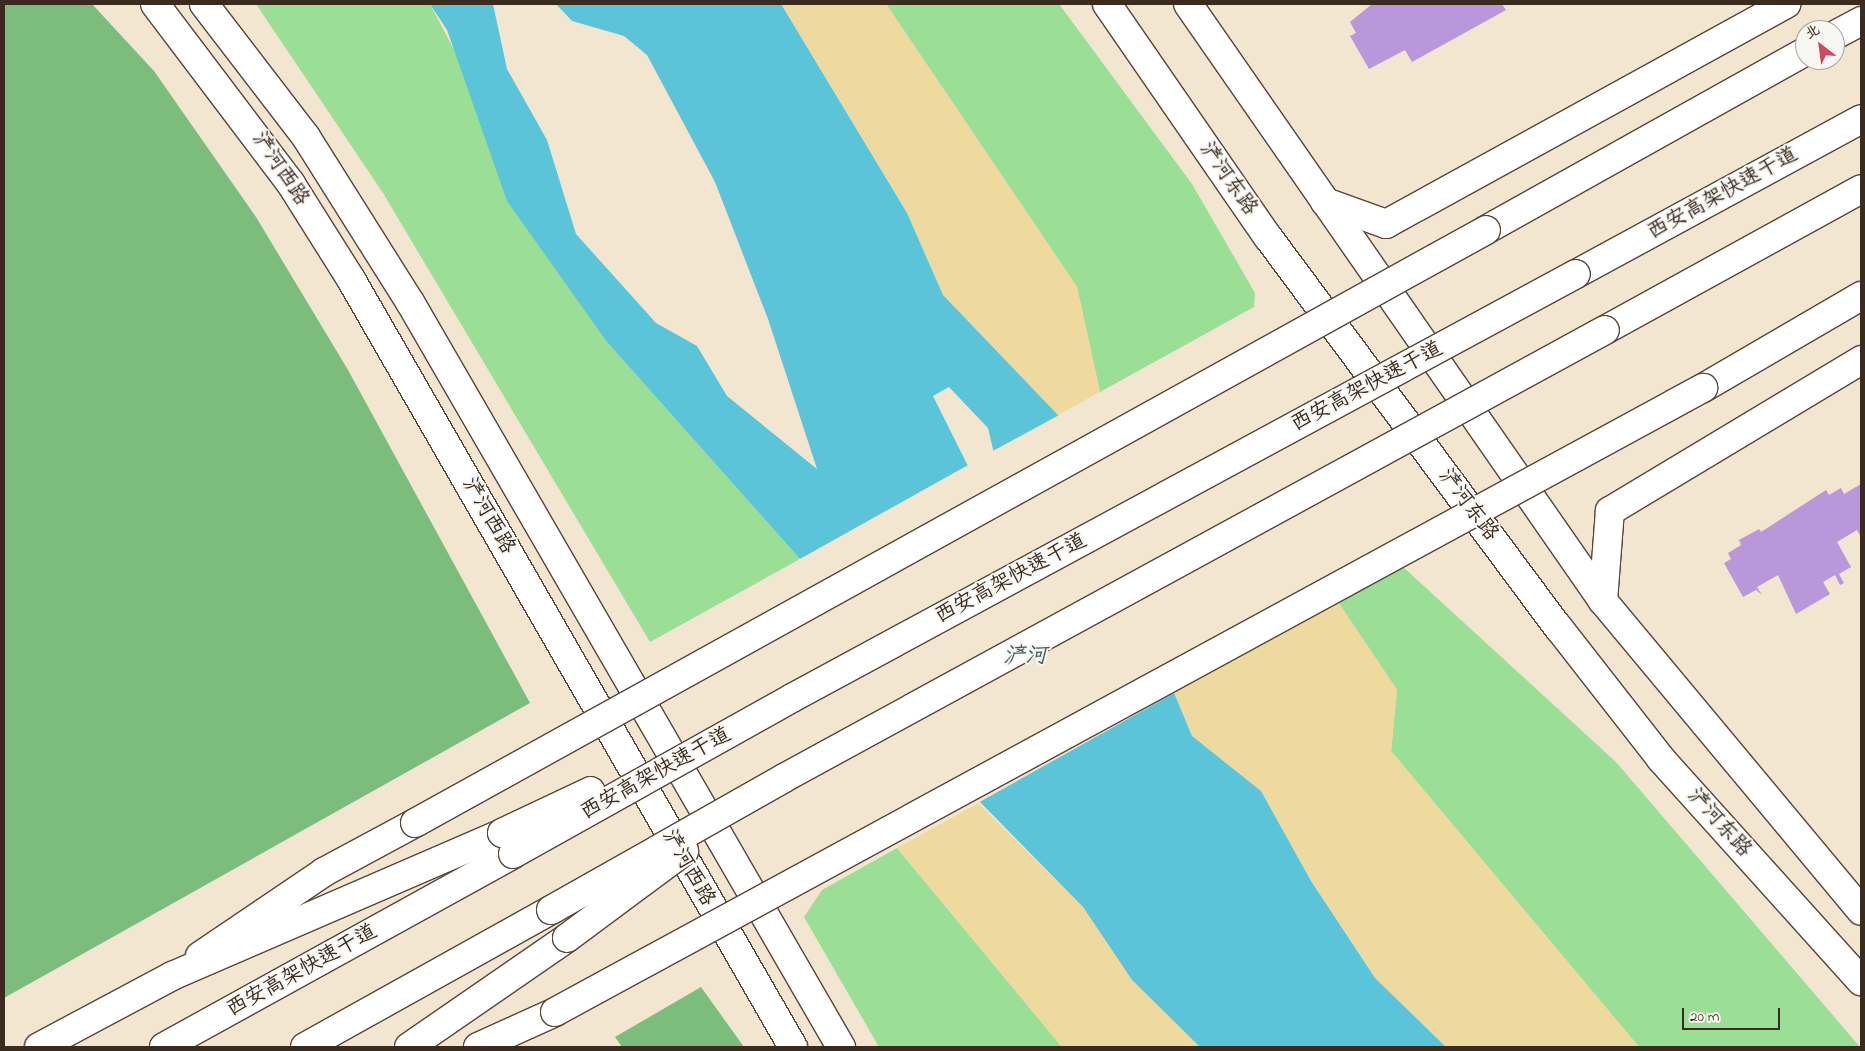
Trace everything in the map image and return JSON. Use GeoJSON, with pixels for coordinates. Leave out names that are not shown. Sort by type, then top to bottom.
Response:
{"type":"FeatureCollection","features":[{"type":"Feature","properties":{"kind":"main road","name":"浐河西路"},"geometry":{"type":"LineString","coordinates":[[155,4],[291,184],[352,281],[793,1047]]}},
{"type":"Feature","properties":{"kind":"main road","name":"浐河西路"},"geometry":{"type":"LineString","coordinates":[[204,4],[306,136],[405,294],[841,1047]]}},
{"type":"Feature","properties":{"kind":"main road","name":"浐河东路"},"geometry":{"type":"LineString","coordinates":[[1108,4],[1268,237],[1576,650],[1660,759],[1861,981]]}},
{"type":"Feature","properties":{"kind":"main road"},"geometry":{"type":"LineString","coordinates":[[1188,4],[1603,601],[1861,911]]}},
{"type":"Feature","properties":{"kind":"main road"},"geometry":{"type":"LineString","coordinates":[[1324,202],[1386,224],[1787,4]]}},
{"type":"Feature","properties":{"kind":"main road"},"geometry":{"type":"LineString","coordinates":[[1845,30],[1861,21]]}},
{"type":"Feature","properties":{"kind":"main road"},"geometry":{"type":"LineString","coordinates":[[39,1047],[172,976],[324,872],[1795,58]]}},
{"type":"Feature","properties":{"kind":"main road","name":"西安高架快速干道"},"geometry":{"type":"LineString","coordinates":[[164,1047],[254,997],[508,843],[792,698],[1861,119]]}},
{"type":"Feature","properties":{"kind":"main road"},"geometry":{"type":"LineString","coordinates":[[305,1047],[784,778],[1861,189]]}},
{"type":"Feature","properties":{"kind":"main road"},"geometry":{"type":"LineString","coordinates":[[478,1047],[556,1012],[1703,388],[1861,296]]}},
{"type":"Feature","properties":{"kind":"main road"},"geometry":{"type":"LineString","coordinates":[[1603,601],[1610,511],[1861,360]]}},
{"type":"Feature","properties":{"kind":"main road"},"geometry":{"type":"LineString","coordinates":[[409,1047],[567,938],[784,778]]}},
{"type":"Feature","properties":{"kind":"main road"},"geometry":{"type":"LineString","coordinates":[[172,976],[508,843]]}},
{"type":"Feature","properties":{"kind":"green space"},"geometry":{"type":"Polygon","coordinates":[[[4,4],[92,4],[154,71],[256,217],[348,370],[530,703],[4,998],[4,4]]]}},
{"type":"Feature","properties":{"kind":"green space"},"geometry":{"type":"Polygon","coordinates":[[[256,4],[430,4],[607,342],[800,559],[650,642],[383,193],[256,4]]]}},
{"type":"Feature","properties":{"kind":"green space"},"geometry":{"type":"Polygon","coordinates":[[[886,4],[1059,4],[1192,184],[1255,293],[1254,307],[1100,392],[1077,287],[886,4]]]}},
{"type":"Feature","properties":{"kind":"green space"},"geometry":{"type":"Polygon","coordinates":[[[1402,566],[1616,762],[1860,1047],[1639,1047],[1391,751],[1397,690],[1338,602],[1402,566]]]}},
{"type":"Feature","properties":{"kind":"green space"},"geometry":{"type":"Polygon","coordinates":[[[897,848],[1062,1047],[879,1047],[804,917],[822,890],[897,848]]]}},
{"type":"Feature","properties":{"kind":"green space"},"geometry":{"type":"Polygon","coordinates":[[[701,987],[744,1047],[622,1047],[615,1037],[701,987]]]}},
{"type":"Feature","properties":{"kind":"sand"},"geometry":{"type":"Polygon","coordinates":[[[781,4],[886,4],[1077,287],[1100,392],[1058,415],[943,295],[907,213],[781,4]]]}},
{"type":"Feature","properties":{"kind":"sand"},"geometry":{"type":"Polygon","coordinates":[[[1338,602],[1397,690],[1391,751],[1639,1047],[1446,1047],[1375,978],[1311,881],[1261,791],[1192,736],[1174,693],[1338,602]]]}},
{"type":"Feature","properties":{"kind":"sand"},"geometry":{"type":"Polygon","coordinates":[[[978,803],[1083,907],[1132,980],[1200,1047],[1062,1047],[897,848],[978,803]]]}},
{"type":"Feature","properties":{"kind":"water","name":"浐河"},"geometry":{"type":"Polygon","coordinates":[[[430,4],[493,4],[507,69],[547,140],[576,234],[656,323],[697,346],[727,396],[817,469],[768,319],[715,182],[647,55],[624,36],[572,21],[556,4],[781,4],[907,213],[943,295],[1058,415],[1192,736],[1261,791],[1311,881],[1375,978],[1446,1047],[1200,1047],[1132,980],[1083,907],[935,756],[841,610],[800,559],[607,342],[507,201],[447,30],[430,4]],[[949,387],[933,396],[1000,530],[1011,525],[988,428],[949,387]]]}},
{"type":"Feature","properties":{"kind":"pier"},"geometry":{"type":"Polygon","coordinates":[[[1061,414],[1110,500],[1176,692],[976,804],[933,758],[844,629],[838,612],[798,560],[970,464],[1002,527],[1009,523],[991,452],[1061,414]]]}},
{"type":"Feature","properties":{"kind":"building"},"geometry":{"type":"Polygon","coordinates":[[[1372,4],[1502,4],[1506,10],[1412,62],[1405,50],[1369,69],[1350,36],[1356,33],[1350,22],[1372,4]]]}},
{"type":"Feature","properties":{"kind":"building"},"geometry":{"type":"Polygon","coordinates":[[[1861,484],[1861,537],[1857,530],[1837,542],[1851,567],[1839,574],[1844,583],[1840,585],[1835,575],[1823,582],[1830,594],[1796,614],[1778,575],[1757,587],[1762,595],[1756,590],[1743,597],[1724,563],[1731,559],[1728,553],[1741,545],[1739,540],[1759,529],[1761,532],[1826,490],[1829,495],[1841,488],[1844,494],[1861,484]]]}}]}
